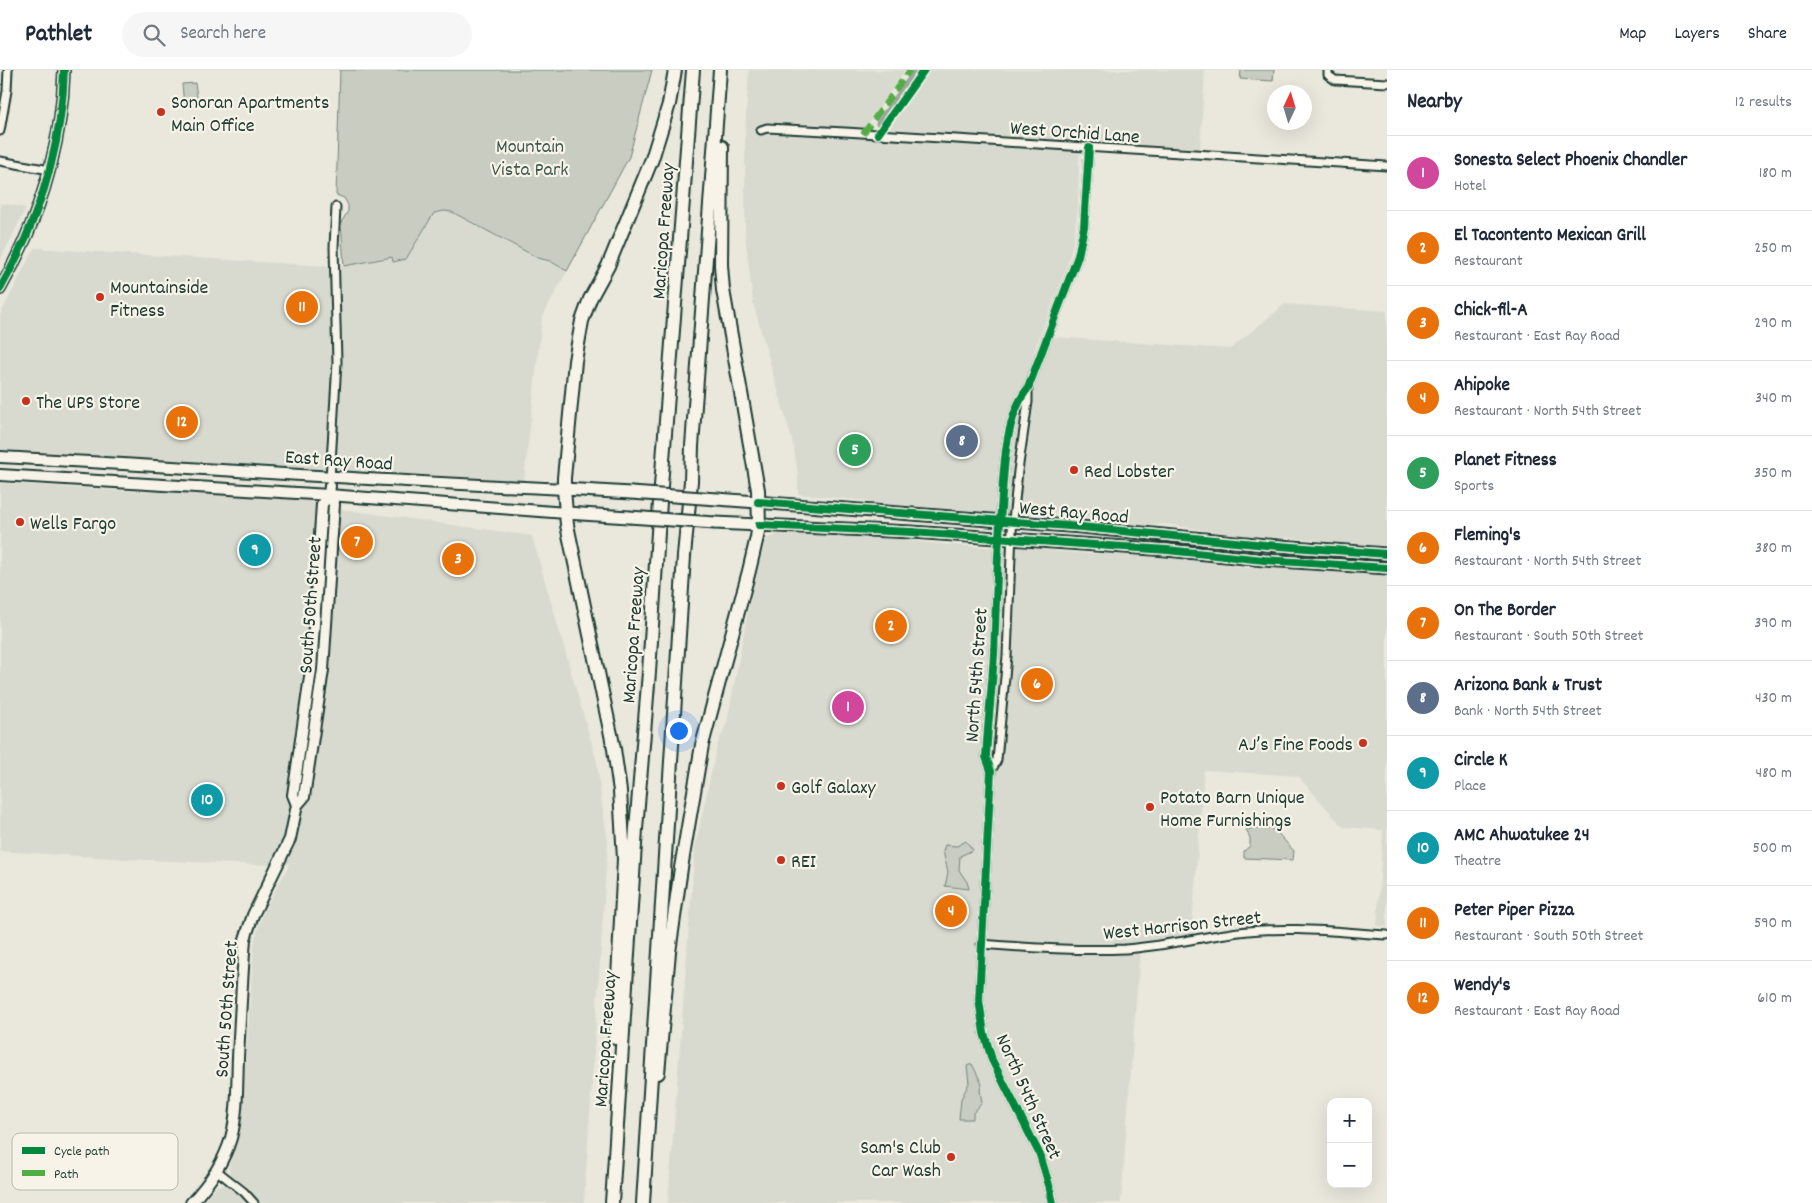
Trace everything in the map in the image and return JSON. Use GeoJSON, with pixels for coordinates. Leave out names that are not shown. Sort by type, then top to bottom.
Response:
{"type":"FeatureCollection","features":[{"type":"Feature","properties":{"kind":"highway"},"geometry":{"type":"LineString","coordinates":[[616,1145],[614,1054],[624,859],[622,810],[614,749],[573,557],[564,489],[575,361],[582,321],[590,299],[608,266],[652,159],[669,104],[675,70]]}},
{"type":"Feature","properties":{"kind":"highway","name":"Maricopa Freeway"},"geometry":{"type":"LineString","coordinates":[[612,1203],[636,829],[693,70]]}},
{"type":"Feature","properties":{"kind":"highway"},"geometry":{"type":"LineString","coordinates":[[643,1203],[684,556],[691,481],[692,436],[720,70]]}},
{"type":"Feature","properties":{"kind":"highway"},"geometry":{"type":"LineString","coordinates":[[646,1148],[661,1055],[669,952],[702,745],[759,525],[755,472],[727,319],[722,273],[724,70]]}},
{"type":"Feature","properties":{"kind":"main road"},"geometry":{"type":"LineString","coordinates":[[0,289],[26,237],[50,170],[60,118],[64,70]]}},
{"type":"Feature","properties":{"kind":"main road","name":"East Ray Road"},"geometry":{"type":"LineString","coordinates":[[0,457],[330,486],[566,513],[672,520]]}},
{"type":"Feature","properties":{"kind":"main road","name":"East Ray Road"},"geometry":{"type":"LineString","coordinates":[[0,475],[330,486],[429,484],[564,489],[675,496]]}},
{"type":"Feature","properties":{"kind":"main road","name":"South 50th Street"},"geometry":{"type":"LineString","coordinates":[[191,1203],[204,1189],[216,1170],[232,1136],[236,1101],[245,939],[253,915],[290,839],[297,805],[304,797],[323,670],[334,504],[330,486]]}},
{"type":"Feature","properties":{"kind":"main road","name":"West Ray Road"},"geometry":{"type":"LineString","coordinates":[[675,496],[1081,527],[1266,545],[1387,554]]}},
{"type":"Feature","properties":{"kind":"main road","name":"West Ray Road"},"geometry":{"type":"LineString","coordinates":[[672,520],[912,532],[1387,568]]}},
{"type":"Feature","properties":{"kind":"street"},"geometry":{"type":"LineString","coordinates":[[0,131],[4,79],[8,70]]}},
{"type":"Feature","properties":{"kind":"street"},"geometry":{"type":"LineString","coordinates":[[1328,73],[1335,80],[1387,83]]}},
{"type":"Feature","properties":{"kind":"street","name":"West Orchid Lane"},"geometry":{"type":"LineString","coordinates":[[761,130],[767,128],[1387,166]]}},
{"type":"Feature","properties":{"kind":"street","name":"North 54th Street"},"geometry":{"type":"LineString","coordinates":[[1053,1203],[1050,1185],[1040,1155],[992,1060],[984,1033],[978,1000],[991,771],[986,757],[994,655],[1000,521],[1004,470],[1010,433],[1020,398],[1028,388],[1078,256],[1084,227],[1089,148]]}},
{"type":"Feature","properties":{"kind":"street"},"geometry":{"type":"LineString","coordinates":[[0,161],[50,170]]}},
{"type":"Feature","properties":{"kind":"street","name":"South 50th Street"},"geometry":{"type":"LineString","coordinates":[[330,486],[337,362],[334,247],[336,207]]}},
{"type":"Feature","properties":{"kind":"street","name":"North 54th Street"},"geometry":{"type":"LineString","coordinates":[[991,771],[997,760],[1006,656],[1013,522],[1028,402],[1028,388]]}},
{"type":"Feature","properties":{"kind":"street","name":"West Harrison Street"},"geometry":{"type":"LineString","coordinates":[[981,944],[1073,949],[1122,949],[1187,942],[1240,932],[1290,930],[1387,936]]}},
{"type":"Feature","properties":{"kind":"street"},"geometry":{"type":"LineString","coordinates":[[216,1170],[244,1192],[254,1203]]}},
{"type":"Feature","properties":{"kind":"shaded area"},"geometry":{"type":"Polygon","coordinates":[[[749,70],[905,70],[862,133],[885,135],[930,70],[1205,70],[1200,149],[1080,140],[1078,208],[1073,243],[1067,266],[1034,352],[1047,353],[1053,337],[1230,349],[1285,304],[1387,311],[1387,545],[1362,546],[1280,537],[1256,539],[1166,524],[1148,526],[1070,515],[1029,513],[986,514],[883,507],[868,501],[798,494],[798,474],[793,444],[753,303],[745,234],[745,131],[749,70]]]}},
{"type":"Feature","properties":{"kind":"shaded area"},"geometry":{"type":"Polygon","coordinates":[[[0,203],[26,208],[0,261],[0,203]]]}},
{"type":"Feature","properties":{"kind":"shaded area"},"geometry":{"type":"Polygon","coordinates":[[[451,212],[537,258],[550,261],[567,271],[542,318],[524,481],[0,450],[0,315],[34,248],[326,266],[344,266],[392,257],[393,262],[406,259],[434,213],[451,212]]]}},
{"type":"Feature","properties":{"kind":"shaded area"},"geometry":{"type":"Polygon","coordinates":[[[0,483],[145,492],[167,490],[311,498],[317,501],[319,506],[532,536],[597,762],[608,841],[584,1203],[261,1203],[249,1188],[231,1175],[228,1168],[237,1143],[242,1116],[254,943],[263,912],[290,864],[258,865],[0,851],[0,483]]]}},
{"type":"Feature","properties":{"kind":"shaded area"},"geometry":{"type":"Polygon","coordinates":[[[791,533],[904,539],[980,547],[1023,546],[1094,554],[1114,552],[1169,556],[1250,568],[1276,567],[1387,574],[1387,927],[1377,926],[1383,830],[1343,827],[1298,776],[1204,770],[1191,941],[1140,948],[1121,1203],[668,1203],[695,847],[717,746],[727,722],[750,600],[766,539],[778,534],[791,533]]]}},
{"type":"Feature","properties":{"kind":"shaded area"},"geometry":{"type":"Polygon","coordinates":[[[226,1185],[246,1203],[201,1203],[217,1186],[226,1185]]]}},
{"type":"Feature","properties":{"kind":"green space","name":"Mountain Vista Park"},"geometry":{"type":"Polygon","coordinates":[[[340,70],[652,70],[629,157],[567,271],[550,261],[538,258],[452,212],[444,211],[434,213],[406,259],[393,262],[392,257],[344,266],[341,223],[348,211],[348,205],[344,198],[336,195],[340,70]]]}},
{"type":"Feature","properties":{"kind":"green space"},"geometry":{"type":"Polygon","coordinates":[[[1241,70],[1274,70],[1273,81],[1240,79],[1241,70]]]}},
{"type":"Feature","properties":{"kind":"green space"},"geometry":{"type":"Polygon","coordinates":[[[195,83],[198,104],[184,105],[182,84],[195,83]]]}},
{"type":"Feature","properties":{"kind":"green space"},"geometry":{"type":"Polygon","coordinates":[[[1246,829],[1274,829],[1294,851],[1293,860],[1244,858],[1244,851],[1250,846],[1250,838],[1246,829]]]}},
{"type":"Feature","properties":{"kind":"green space"},"geometry":{"type":"Polygon","coordinates":[[[966,841],[973,850],[960,856],[959,870],[969,889],[945,886],[948,872],[943,851],[945,845],[957,846],[966,841]]]}},
{"type":"Feature","properties":{"kind":"green space"},"geometry":{"type":"Polygon","coordinates":[[[972,1064],[982,1084],[980,1090],[982,1103],[973,1113],[973,1119],[959,1119],[961,1099],[969,1083],[967,1066],[972,1064]]]}},
{"type":"Feature","properties":{"kind":"waterway"},"geometry":{"type":"LineString","coordinates":[[879,123],[917,70]]}},
{"type":"Feature","properties":{"kind":"marked path"},"geometry":{"type":"LineString","coordinates":[[863,134],[910,70]]}},
{"type":"Feature","properties":{"kind":"cycle path"},"geometry":{"type":"LineString","coordinates":[[0,289],[26,237],[46,183],[58,127],[64,70]]}},
{"type":"Feature","properties":{"kind":"cycle path"},"geometry":{"type":"LineString","coordinates":[[878,134],[924,70]]}},
{"type":"Feature","properties":{"kind":"cycle path"},"geometry":{"type":"LineString","coordinates":[[1053,1203],[1040,1155],[992,1060],[984,1033],[979,1000],[991,771],[986,757],[994,654],[1003,479],[1007,446],[1014,414],[1028,388],[1078,256],[1084,227],[1089,148]]}},
{"type":"Feature","properties":{"kind":"cycle path"},"geometry":{"type":"LineString","coordinates":[[758,502],[1081,527],[1266,545],[1387,554]]}},
{"type":"Feature","properties":{"kind":"cycle path"},"geometry":{"type":"LineString","coordinates":[[759,525],[912,532],[1387,568]]}},
{"type":"Feature","properties":{"kind":"place","name":"Sonoran Apartments Main Office"},"geometry":{"type":"Point","coordinates":[161,112]}},
{"type":"Feature","properties":{"kind":"place","name":"Mountainside Fitness"},"geometry":{"type":"Point","coordinates":[100,297]}},
{"type":"Feature","properties":{"kind":"place","name":"Peter Piper Pizza"},"geometry":{"type":"Point","coordinates":[302,307]}},
{"type":"Feature","properties":{"kind":"place","name":"The UPS Store"},"geometry":{"type":"Point","coordinates":[26,401]}},
{"type":"Feature","properties":{"kind":"place","name":"Wendy's"},"geometry":{"type":"Point","coordinates":[182,422]}},
{"type":"Feature","properties":{"kind":"place","name":"Arizona Bank & Trust"},"geometry":{"type":"Point","coordinates":[962,441]}},
{"type":"Feature","properties":{"kind":"place","name":"Planet Fitness"},"geometry":{"type":"Point","coordinates":[855,450]}},
{"type":"Feature","properties":{"kind":"place","name":"Red Lobster"},"geometry":{"type":"Point","coordinates":[1074,470]}},
{"type":"Feature","properties":{"kind":"place","name":"Wells Fargo"},"geometry":{"type":"Point","coordinates":[20,522]}},
{"type":"Feature","properties":{"kind":"place","name":"On The Border"},"geometry":{"type":"Point","coordinates":[357,542]}},
{"type":"Feature","properties":{"kind":"place","name":"Circle K"},"geometry":{"type":"Point","coordinates":[255,550]}},
{"type":"Feature","properties":{"kind":"place","name":"Chick-fil-A"},"geometry":{"type":"Point","coordinates":[458,559]}},
{"type":"Feature","properties":{"kind":"place","name":"El Tacontento Mexican Grill"},"geometry":{"type":"Point","coordinates":[891,626]}},
{"type":"Feature","properties":{"kind":"place","name":"Fleming's"},"geometry":{"type":"Point","coordinates":[1037,684]}},
{"type":"Feature","properties":{"kind":"place","name":"Sonesta Select Phoenix Chandler"},"geometry":{"type":"Point","coordinates":[848,707]}},
{"type":"Feature","properties":{"kind":"place","name":"AJ’s Fine Foods"},"geometry":{"type":"Point","coordinates":[1363,743]}},
{"type":"Feature","properties":{"kind":"place","name":"Golf Galaxy"},"geometry":{"type":"Point","coordinates":[781,786]}},
{"type":"Feature","properties":{"kind":"place","name":"AMC Ahwatukee 24"},"geometry":{"type":"Point","coordinates":[207,800]}},
{"type":"Feature","properties":{"kind":"place","name":"Potato Barn Unique Home Furnishings"},"geometry":{"type":"Point","coordinates":[1150,807]}},
{"type":"Feature","properties":{"kind":"place","name":"REI"},"geometry":{"type":"Point","coordinates":[781,860]}},
{"type":"Feature","properties":{"kind":"place","name":"Ahipoke"},"geometry":{"type":"Point","coordinates":[951,911]}},
{"type":"Feature","properties":{"kind":"place","name":"Sam's Club Car Wash"},"geometry":{"type":"Point","coordinates":[951,1157]}}]}
